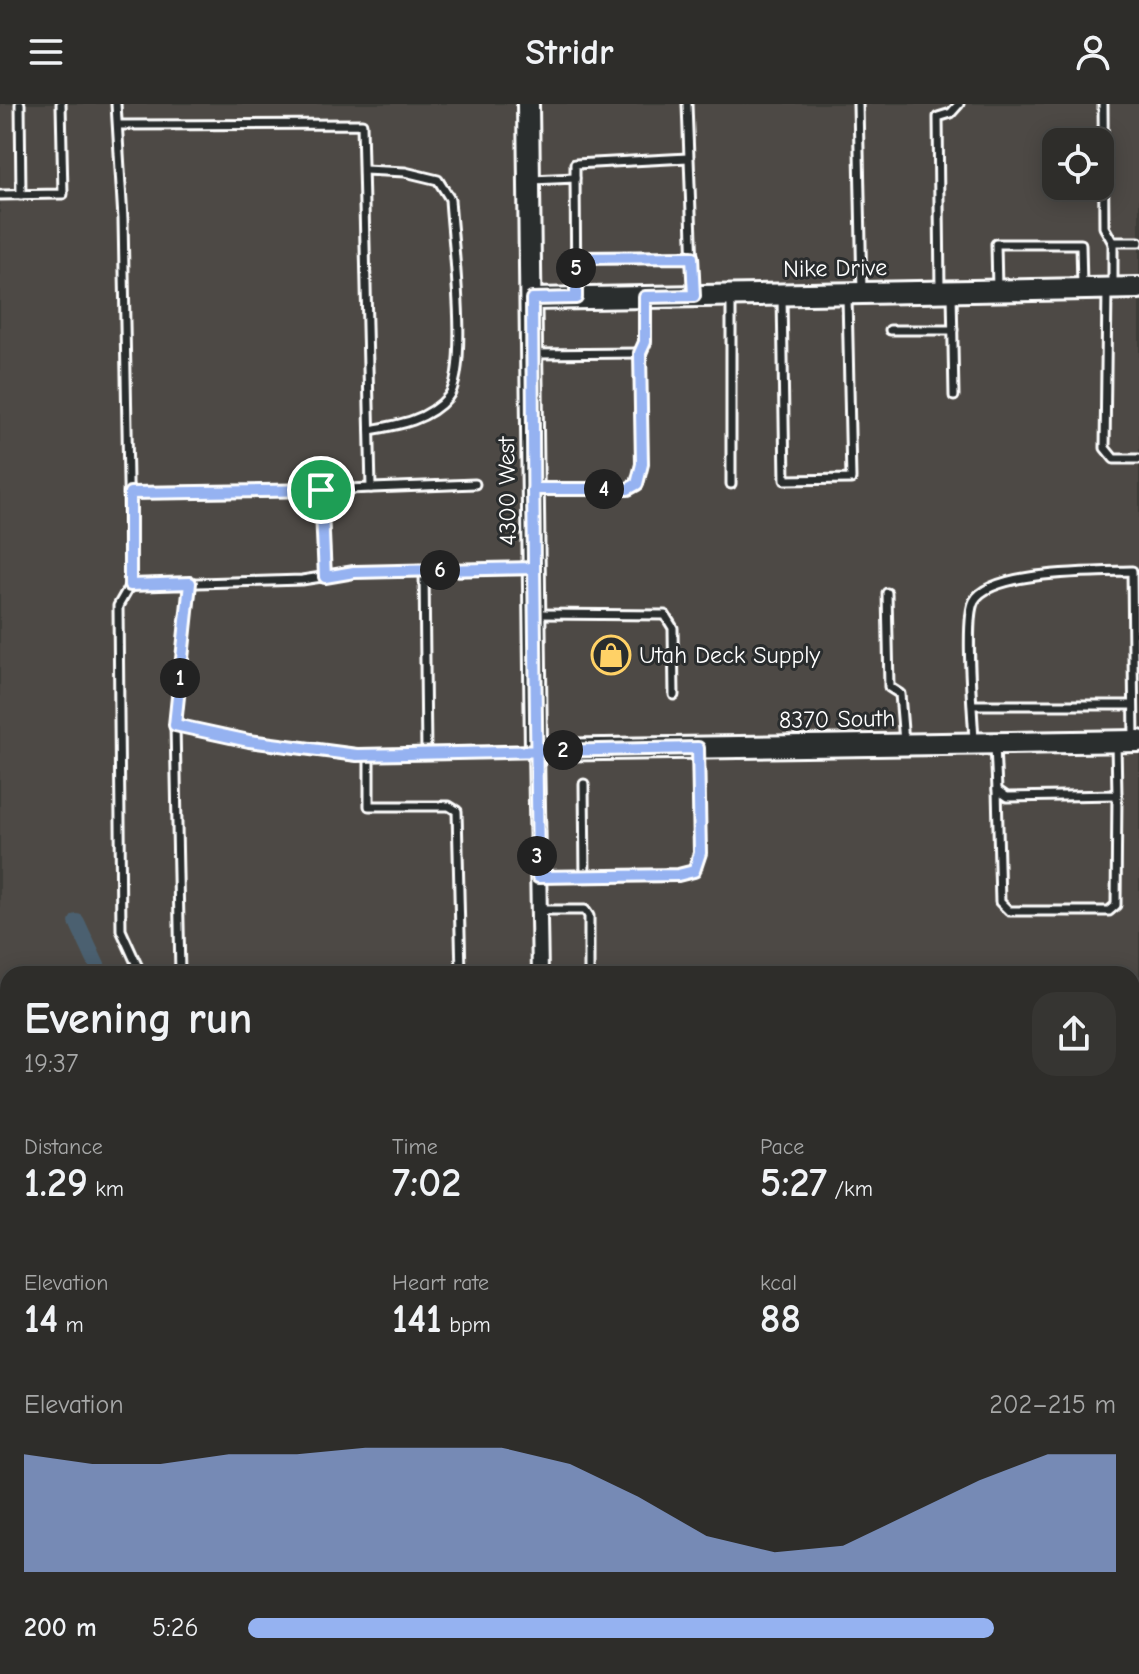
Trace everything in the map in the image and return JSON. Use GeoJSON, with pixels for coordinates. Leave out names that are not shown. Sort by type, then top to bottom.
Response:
{"type":"FeatureCollection","features":[{"type":"Feature","properties":{"kind":"street","name":"4300 West"},"geometry":{"type":"LineString","coordinates":[[528,104],[540,966]]}},
{"type":"Feature","properties":{"kind":"street","name":"Nike Drive"},"geometry":{"type":"LineString","coordinates":[[532,299],[1139,288]]}},
{"type":"Feature","properties":{"kind":"street","name":"8370 South"},"geometry":{"type":"LineString","coordinates":[[536,750],[1130,741]]}},
{"type":"Feature","properties":{"kind":"lane"},"geometry":{"type":"LineString","coordinates":[[20,104],[21,195]]}},
{"type":"Feature","properties":{"kind":"lane"},"geometry":{"type":"LineString","coordinates":[[0,195],[63,194],[61,104]]}},
{"type":"Feature","properties":{"kind":"lane"},"geometry":{"type":"LineString","coordinates":[[116,104],[130,493],[130,585],[118,606],[121,930],[137,966]]}},
{"type":"Feature","properties":{"kind":"lane"},"geometry":{"type":"LineString","coordinates":[[687,104],[694,296]]}},
{"type":"Feature","properties":{"kind":"lane"},"geometry":{"type":"LineString","coordinates":[[782,294],[785,480],[851,479],[858,104]]}},
{"type":"Feature","properties":{"kind":"lane"},"geometry":{"type":"LineString","coordinates":[[954,396],[953,330],[946,292],[938,117],[951,113],[959,104]]}},
{"type":"Feature","properties":{"kind":"lane"},"geometry":{"type":"LineString","coordinates":[[1103,104],[1104,227],[1113,243],[1105,448],[1114,459],[1139,459]]}},
{"type":"Feature","properties":{"kind":"lane"},"geometry":{"type":"LineString","coordinates":[[118,125],[362,124],[371,488]]}},
{"type":"Feature","properties":{"kind":"lane"},"geometry":{"type":"LineString","coordinates":[[576,298],[575,164],[688,158]]}},
{"type":"Feature","properties":{"kind":"lane"},"geometry":{"type":"LineString","coordinates":[[364,170],[405,172],[438,180],[450,199],[459,355],[450,395],[424,417],[370,430]]}},
{"type":"Feature","properties":{"kind":"lane"},"geometry":{"type":"LineString","coordinates":[[530,180],[575,178]]}},
{"type":"Feature","properties":{"kind":"lane"},"geometry":{"type":"LineString","coordinates":[[1113,243],[1139,242]]}},
{"type":"Feature","properties":{"kind":"lane"},"geometry":{"type":"LineString","coordinates":[[997,291],[996,244],[1081,244],[1082,289]]}},
{"type":"Feature","properties":{"kind":"lane"},"geometry":{"type":"LineString","coordinates":[[576,258],[692,257]]}},
{"type":"Feature","properties":{"kind":"lane"},"geometry":{"type":"LineString","coordinates":[[731,295],[731,484]]}},
{"type":"Feature","properties":{"kind":"lane"},"geometry":{"type":"LineString","coordinates":[[533,489],[628,489],[637,484],[642,464],[640,353],[645,342],[645,297]]}},
{"type":"Feature","properties":{"kind":"lane"},"geometry":{"type":"LineString","coordinates":[[890,330],[953,330]]}},
{"type":"Feature","properties":{"kind":"lane"},"geometry":{"type":"LineString","coordinates":[[532,354],[640,353]]}},
{"type":"Feature","properties":{"kind":"lane"},"geometry":{"type":"LineString","coordinates":[[130,493],[475,484]]}},
{"type":"Feature","properties":{"kind":"lane"},"geometry":{"type":"LineString","coordinates":[[321,490],[325,577]]}},
{"type":"Feature","properties":{"kind":"lane"},"geometry":{"type":"LineString","coordinates":[[130,585],[534,568]]}},
{"type":"Feature","properties":{"kind":"lane"},"geometry":{"type":"LineString","coordinates":[[424,571],[426,753]]}},
{"type":"Feature","properties":{"kind":"lane"},"geometry":{"type":"LineString","coordinates":[[1132,571],[1130,741],[1117,795],[1116,905],[1109,911],[1009,911],[1000,902],[997,790],[973,705],[972,603],[979,594],[1032,574],[1132,571]]}},
{"type":"Feature","properties":{"kind":"lane"},"geometry":{"type":"LineString","coordinates":[[180,966],[175,725],[190,583]]}},
{"type":"Feature","properties":{"kind":"lane"},"geometry":{"type":"LineString","coordinates":[[887,593],[889,687],[900,694],[905,744]]}},
{"type":"Feature","properties":{"kind":"lane"},"geometry":{"type":"LineString","coordinates":[[535,614],[665,615],[673,628],[674,695]]}},
{"type":"Feature","properties":{"kind":"lane"},"geometry":{"type":"LineString","coordinates":[[973,705],[1132,705]]}},
{"type":"Feature","properties":{"kind":"lane"},"geometry":{"type":"LineString","coordinates":[[175,725],[318,752],[369,755],[536,750]]}},
{"type":"Feature","properties":{"kind":"lane"},"geometry":{"type":"LineString","coordinates":[[538,877],[678,875],[694,871],[700,853],[698,748]]}},
{"type":"Feature","properties":{"kind":"lane"},"geometry":{"type":"LineString","coordinates":[[369,755],[369,806],[449,806],[457,811],[461,966]]}},
{"type":"Feature","properties":{"kind":"lane"},"geometry":{"type":"LineString","coordinates":[[584,784],[585,876]]}},
{"type":"Feature","properties":{"kind":"lane"},"geometry":{"type":"LineString","coordinates":[[997,790],[1007,797],[1117,795]]}},
{"type":"Feature","properties":{"kind":"lane"},"geometry":{"type":"LineString","coordinates":[[539,910],[585,910],[589,916],[589,966]]}},
{"type":"Feature","properties":{"kind":"shaded area"},"geometry":{"type":"Polygon","coordinates":[[[0,104],[1139,104],[1139,966],[0,966],[0,104]]]}},
{"type":"Feature","properties":{"kind":"waterway"},"geometry":{"type":"LineString","coordinates":[[77,922],[97,966]]}},
{"type":"Feature","properties":{"kind":"place","name":"Utah Deck Supply"},"geometry":{"type":"Point","coordinates":[611,655]}},
{"type":"Feature","properties":{"kind":"route"},"geometry":{"type":"LineString","coordinates":[[321,490],[130,493],[130,585],[190,583],[175,725],[249,741],[357,755],[536,750],[698,748],[700,853],[699,864],[694,871],[689,875],[538,877],[536,750],[535,614],[533,489],[628,489],[637,484],[642,464],[640,353],[645,342],[645,297],[694,296],[692,257],[576,258],[576,298],[532,299],[532,441],[534,568],[354,572],[325,577],[321,490]]}}]}
